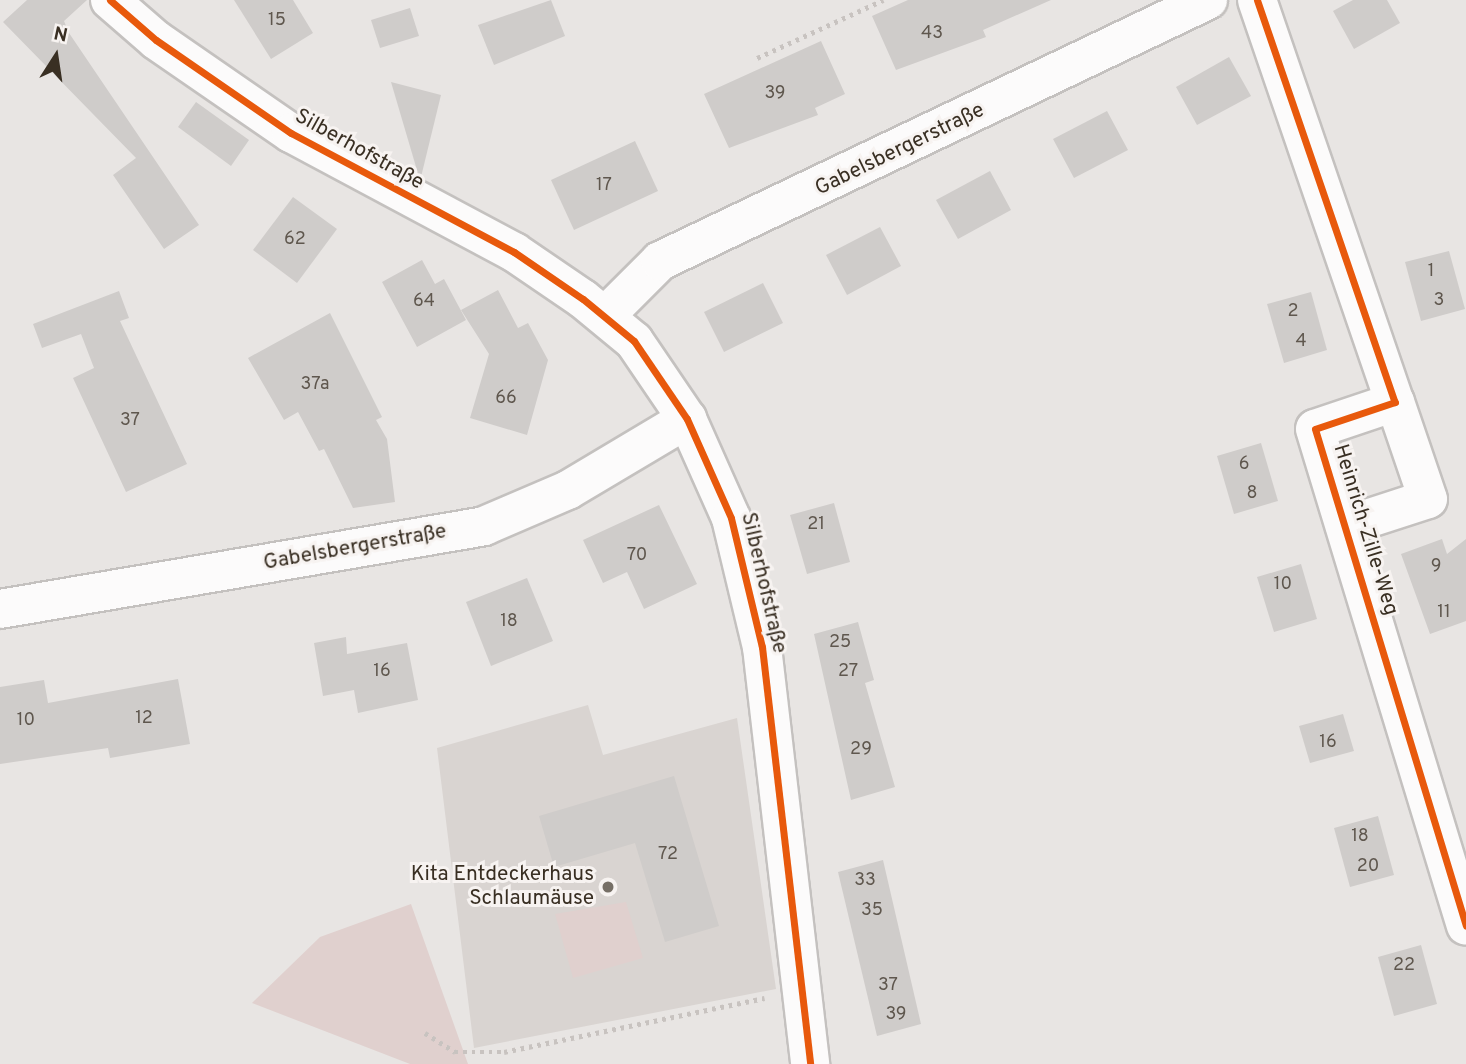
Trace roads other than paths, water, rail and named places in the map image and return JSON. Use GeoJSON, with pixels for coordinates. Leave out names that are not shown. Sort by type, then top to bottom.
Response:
{"type":"FeatureCollection","features":[{"type":"Feature","properties":{"kind":"street","name":"Silberhofstraße"},"geometry":{"type":"LineString","coordinates":[[110,0],[156,40],[291,133],[514,252],[605,316],[634,341],[687,419],[731,518],[762,647],[810,1064]]}},
{"type":"Feature","properties":{"kind":"street","name":"Gabelsbergerstraße"},"geometry":{"type":"LineString","coordinates":[[605,316],[660,261],[1208,0]]}},
{"type":"Feature","properties":{"kind":"street","name":"Heinrich-Zille-Weg"},"geometry":{"type":"LineString","coordinates":[[1258,0],[1428,499],[1345,526]]}},
{"type":"Feature","properties":{"kind":"street","name":"Heinrich-Zille-Weg"},"geometry":{"type":"LineString","coordinates":[[1395,401],[1315,429],[1466,926]]}},
{"type":"Feature","properties":{"kind":"street","name":"Gabelsbergerstraße"},"geometry":{"type":"LineString","coordinates":[[0,609],[484,526],[568,490],[687,419]]}},
{"type":"Feature","properties":{"kind":"place","name":"Kita Entdeckerhaus Schlaumäuse"},"geometry":{"type":"Point","coordinates":[608,887]}}]}
